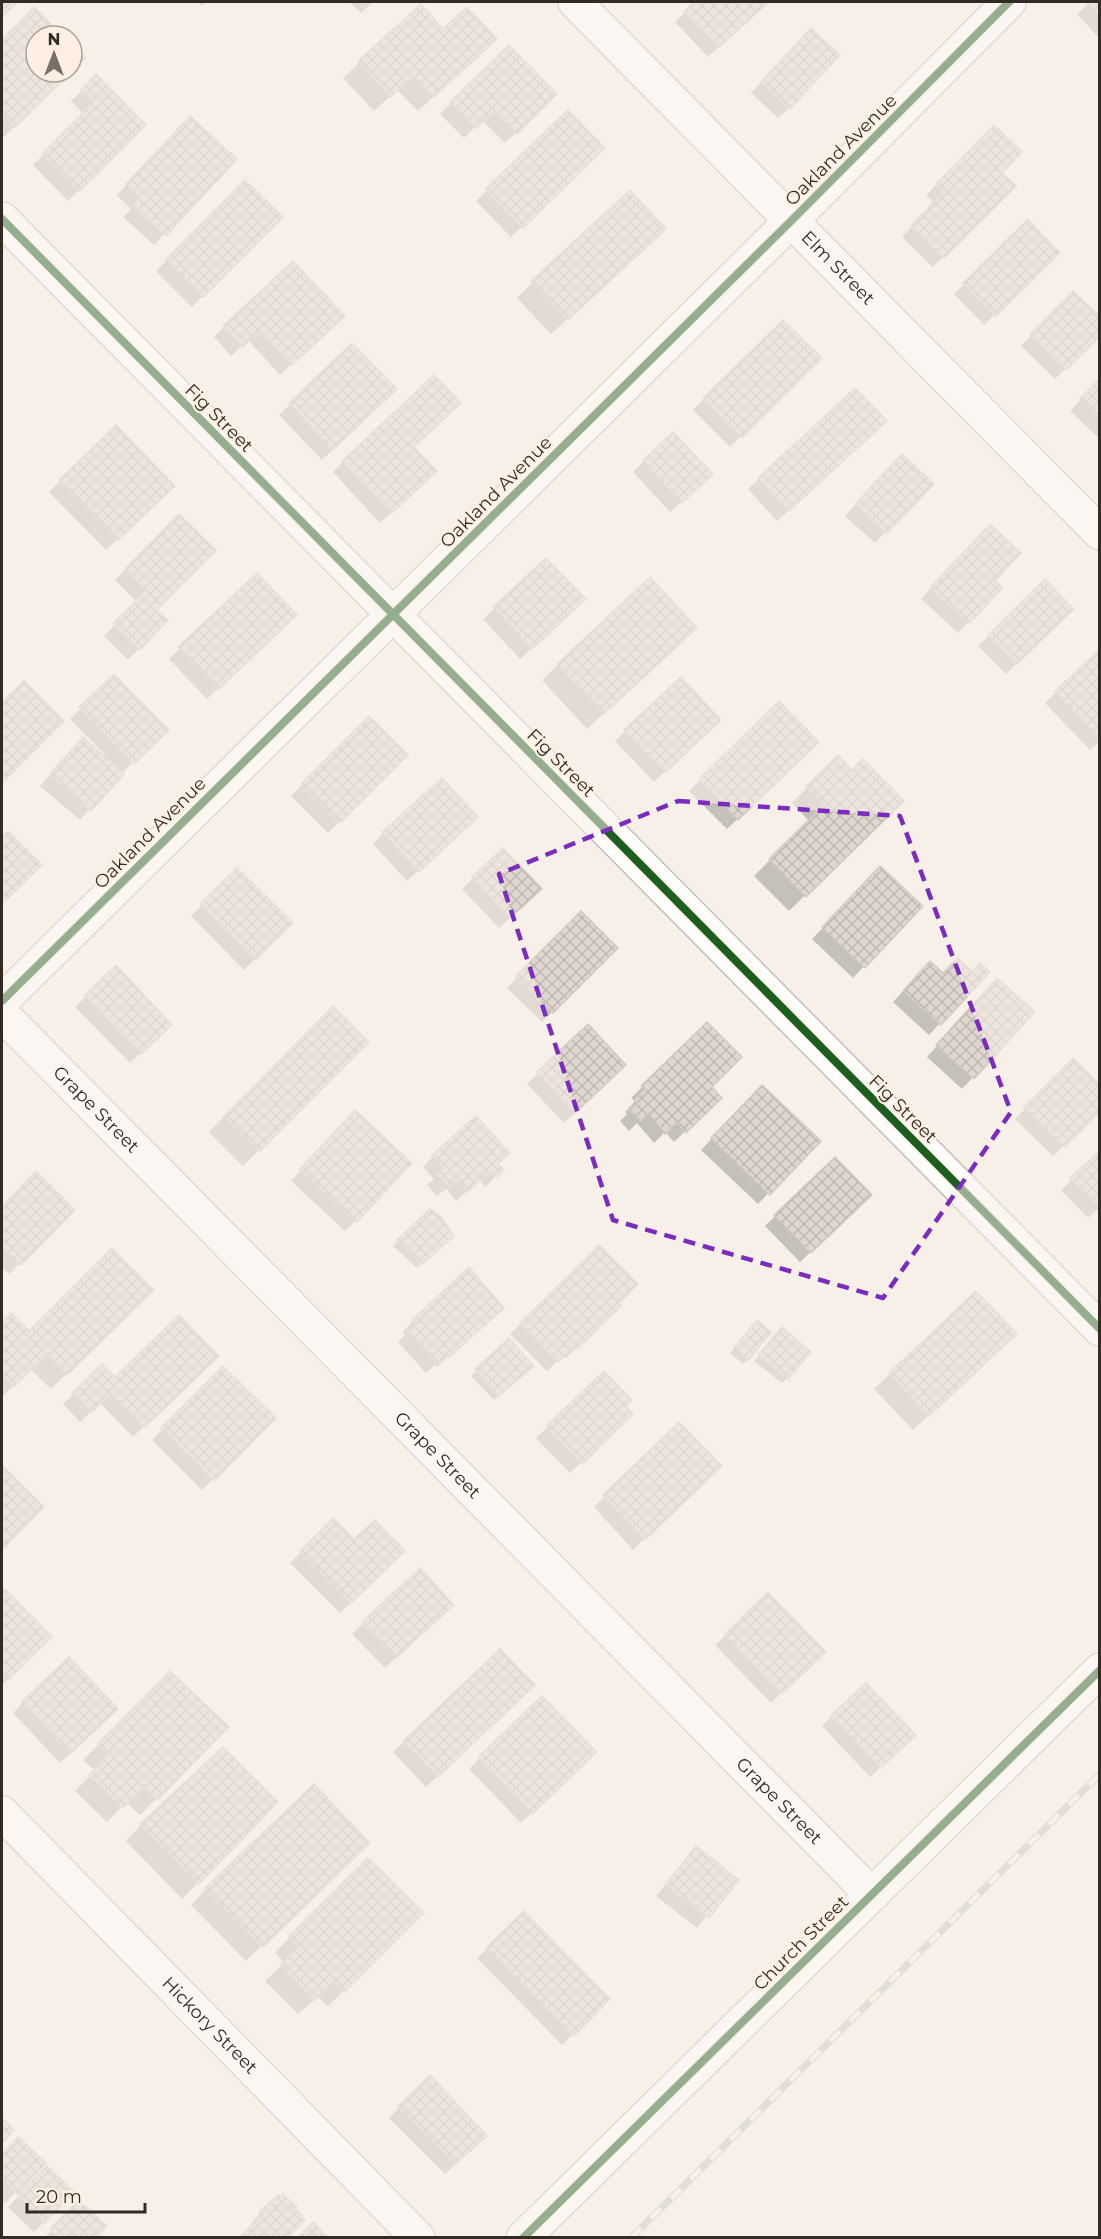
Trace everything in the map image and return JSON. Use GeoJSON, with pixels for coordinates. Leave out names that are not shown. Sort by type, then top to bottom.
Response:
{"type":"FeatureCollection","features":[{"type":"Feature","properties":{"kind":"street","name":"Elm Street"},"geometry":{"type":"LineString","coordinates":[[575,2],[1100,532]]}},
{"type":"Feature","properties":{"kind":"street","name":"Oakland Avenue"},"geometry":{"type":"LineString","coordinates":[[2,1001],[1010,2]]}},
{"type":"Feature","properties":{"kind":"street","name":"Fig Street"},"geometry":{"type":"LineString","coordinates":[[2,219],[1100,1329]]}},
{"type":"Feature","properties":{"kind":"street","name":"Grape Street"},"geometry":{"type":"LineString","coordinates":[[2,1014],[872,1895]]}},
{"type":"Feature","properties":{"kind":"street","name":"Church Street"},"geometry":{"type":"LineString","coordinates":[[523,2238],[1100,1670]]}},
{"type":"Feature","properties":{"kind":"street","name":"Hickory Street"},"geometry":{"type":"LineString","coordinates":[[2,1814],[418,2238]]}},
{"type":"Feature","properties":{"kind":"highlighted area"},"geometry":{"type":"Polygon","coordinates":[[[678,801],[900,816],[1011,1112],[883,1298],[613,1220],[499,874],[678,801]]]}},
{"type":"Feature","properties":{"kind":"building"},"geometry":{"type":"Polygon","coordinates":[[[2,2],[18,2],[2,17],[2,2]]]}},
{"type":"Feature","properties":{"kind":"building"},"geometry":{"type":"Polygon","coordinates":[[[694,2],[769,2],[719,47],[684,11],[694,2]]]}},
{"type":"Feature","properties":{"kind":"building"},"geometry":{"type":"Polygon","coordinates":[[[1087,2],[1100,2],[1100,17],[1087,2]]]}},
{"type":"Feature","properties":{"kind":"building"},"geometry":{"type":"Polygon","coordinates":[[[421,4],[443,29],[467,7],[497,39],[434,97],[414,75],[391,97],[358,61],[421,4]]]}},
{"type":"Feature","properties":{"kind":"building"},"geometry":{"type":"Polygon","coordinates":[[[34,7],[51,24],[24,24],[24,84],[59,84],[15,127],[2,113],[2,40],[34,7]]]}},
{"type":"Feature","properties":{"kind":"building"},"geometry":{"type":"Polygon","coordinates":[[[811,28],[840,55],[790,109],[761,82],[811,28]]]}},
{"type":"Feature","properties":{"kind":"building"},"geometry":{"type":"Polygon","coordinates":[[[509,45],[557,94],[517,134],[494,111],[476,128],[450,102],[509,45]]]}},
{"type":"Feature","properties":{"kind":"building"},"geometry":{"type":"Polygon","coordinates":[[[96,74],[146,125],[80,191],[42,154],[94,102],[81,90],[96,74]]]}},
{"type":"Feature","properties":{"kind":"building"},"geometry":{"type":"Polygon","coordinates":[[[568,110],[605,148],[523,228],[485,189],[568,110]]]}},
{"type":"Feature","properties":{"kind":"building"},"geometry":{"type":"Polygon","coordinates":[[[190,116],[237,159],[166,236],[133,206],[140,197],[126,184],[190,116]]]}},
{"type":"Feature","properties":{"kind":"building"},"geometry":{"type":"Polygon","coordinates":[[[994,125],[1022,152],[1002,173],[1016,186],[944,258],[911,225],[944,192],[936,184],[994,125]]]}},
{"type":"Feature","properties":{"kind":"building"},"geometry":{"type":"Polygon","coordinates":[[[245,180],[283,217],[204,297],[166,259],[245,180]]]}},
{"type":"Feature","properties":{"kind":"building"},"geometry":{"type":"Polygon","coordinates":[[[630,190],[666,229],[568,320],[531,281],[630,190]]]}},
{"type":"Feature","properties":{"kind":"building"},"geometry":{"type":"Polygon","coordinates":[[[1028,219],[1060,253],[996,316],[963,283],[1028,219]]]}},
{"type":"Feature","properties":{"kind":"building"},"geometry":{"type":"Polygon","coordinates":[[[293,261],[345,316],[292,365],[260,331],[243,347],[223,326],[293,261]]]}},
{"type":"Feature","properties":{"kind":"building"},"geometry":{"type":"Polygon","coordinates":[[[1073,291],[1100,316],[1100,336],[1066,370],[1030,334],[1073,291]]]}},
{"type":"Feature","properties":{"kind":"building"},"geometry":{"type":"Polygon","coordinates":[[[783,320],[822,358],[742,438],[703,398],[783,320]]]}},
{"type":"Feature","properties":{"kind":"building"},"geometry":{"type":"Polygon","coordinates":[[[352,343],[397,389],[333,450],[289,403],[352,343]]]}},
{"type":"Feature","properties":{"kind":"building"},"geometry":{"type":"Polygon","coordinates":[[[434,375],[461,403],[414,447],[437,471],[392,513],[342,461],[434,375]]]}},
{"type":"Feature","properties":{"kind":"building"},"geometry":{"type":"Polygon","coordinates":[[[1100,378],[1100,418],[1080,399],[1100,378]]]}},
{"type":"Feature","properties":{"kind":"building"},"geometry":{"type":"Polygon","coordinates":[[[855,388],[887,421],[789,511],[758,478],[855,388]]]}},
{"type":"Feature","properties":{"kind":"building"},"geometry":{"type":"Polygon","coordinates":[[[116,425],[175,486],[118,540],[59,480],[116,425]]]}},
{"type":"Feature","properties":{"kind":"building"},"geometry":{"type":"Polygon","coordinates":[[[673,432],[713,474],[682,503],[643,460],[673,432]]]}},
{"type":"Feature","properties":{"kind":"building"},"geometry":{"type":"Polygon","coordinates":[[[902,454],[934,484],[887,534],[855,504],[902,454]]]}},
{"type":"Feature","properties":{"kind":"building"},"geometry":{"type":"Polygon","coordinates":[[[179,514],[216,550],[157,610],[168,620],[140,650],[113,624],[146,590],[125,569],[179,514]]]}},
{"type":"Feature","properties":{"kind":"building"},"geometry":{"type":"Polygon","coordinates":[[[990,524],[1021,553],[995,581],[1003,587],[970,623],[930,588],[990,524]]]}},
{"type":"Feature","properties":{"kind":"building"},"geometry":{"type":"Polygon","coordinates":[[[546,558],[586,599],[532,649],[493,607],[546,558]]]}},
{"type":"Feature","properties":{"kind":"building"},"geometry":{"type":"Polygon","coordinates":[[[257,573],[297,615],[219,689],[178,647],[257,573]]]}},
{"type":"Feature","properties":{"kind":"building"},"geometry":{"type":"Polygon","coordinates":[[[650,577],[697,628],[604,714],[557,664],[650,577]]]}},
{"type":"Feature","properties":{"kind":"building"},"geometry":{"type":"Polygon","coordinates":[[[1045,579],[1074,609],[1017,664],[988,635],[1045,579]]]}},
{"type":"Feature","properties":{"kind":"building"},"geometry":{"type":"Polygon","coordinates":[[[1100,649],[1100,738],[1055,691],[1100,649]]]}},
{"type":"Feature","properties":{"kind":"building"},"geometry":{"type":"Polygon","coordinates":[[[114,674],[169,730],[134,764],[79,707],[114,674]]]}},
{"type":"Feature","properties":{"kind":"building"},"geometry":{"type":"Polygon","coordinates":[[[681,677],[721,720],[666,772],[624,730],[681,677]]]}},
{"type":"Feature","properties":{"kind":"building"},"geometry":{"type":"Polygon","coordinates":[[[24,680],[64,721],[2,783],[2,702],[24,680]]]}},
{"type":"Feature","properties":{"kind":"building"},"geometry":{"type":"Polygon","coordinates":[[[779,701],[819,742],[738,820],[699,779],[779,701]]]}},
{"type":"Feature","properties":{"kind":"building"},"geometry":{"type":"Polygon","coordinates":[[[369,716],[408,755],[340,823],[301,784],[369,716]]]}},
{"type":"Feature","properties":{"kind":"building"},"geometry":{"type":"Polygon","coordinates":[[[83,737],[124,774],[91,811],[50,774],[83,737]]]}},
{"type":"Feature","properties":{"kind":"building"},"geometry":{"type":"Polygon","coordinates":[[[838,755],[851,770],[863,759],[904,801],[806,897],[769,859],[824,805],[806,786],[838,755]]]}},
{"type":"Feature","properties":{"kind":"building"},"geometry":{"type":"Polygon","coordinates":[[[442,778],[478,817],[419,872],[382,832],[442,778]]]}},
{"type":"Feature","properties":{"kind":"building"},"geometry":{"type":"Polygon","coordinates":[[[8,831],[42,865],[2,904],[2,837],[8,831]]]}},
{"type":"Feature","properties":{"kind":"building"},"geometry":{"type":"Polygon","coordinates":[[[503,848],[542,889],[510,918],[472,877],[503,848]]]}},
{"type":"Feature","properties":{"kind":"building"},"geometry":{"type":"Polygon","coordinates":[[[880,866],[923,906],[865,968],[822,927],[880,866]]]}},
{"type":"Feature","properties":{"kind":"building"},"geometry":{"type":"Polygon","coordinates":[[[237,868],[293,923],[256,960],[200,904],[237,868]]]}},
{"type":"Feature","properties":{"kind":"building"},"geometry":{"type":"Polygon","coordinates":[[[581,911],[618,948],[553,1013],[516,976],[581,911]]]}},
{"type":"Feature","properties":{"kind":"building"},"geometry":{"type":"Polygon","coordinates":[[[958,958],[973,972],[980,963],[990,972],[941,1025],[903,991],[930,961],[943,973],[958,958]]]}},
{"type":"Feature","properties":{"kind":"building"},"geometry":{"type":"Polygon","coordinates":[[[116,965],[172,1025],[141,1054],[85,995],[116,965]]]}},
{"type":"Feature","properties":{"kind":"building"},"geometry":{"type":"Polygon","coordinates":[[[997,978],[1035,1012],[974,1079],[936,1045],[997,978]]]}},
{"type":"Feature","properties":{"kind":"building"},"geometry":{"type":"Polygon","coordinates":[[[333,1006],[369,1042],[260,1151],[224,1116],[333,1006]]]}},
{"type":"Feature","properties":{"kind":"building"},"geometry":{"type":"Polygon","coordinates":[[[707,1022],[742,1057],[712,1087],[722,1098],[686,1133],[677,1122],[665,1134],[649,1113],[641,1121],[629,1110],[637,1103],[634,1100],[645,1089],[641,1086],[707,1022]]]}},
{"type":"Feature","properties":{"kind":"building"},"geometry":{"type":"Polygon","coordinates":[[[588,1024],[626,1065],[575,1113],[537,1072],[588,1024]]]}},
{"type":"Feature","properties":{"kind":"building"},"geometry":{"type":"Polygon","coordinates":[[[1073,1058],[1100,1085],[1100,1112],[1065,1147],[1024,1107],[1073,1058]]]}},
{"type":"Feature","properties":{"kind":"building"},"geometry":{"type":"Polygon","coordinates":[[[762,1085],[821,1141],[770,1195],[711,1138],[762,1085]]]}},
{"type":"Feature","properties":{"kind":"building"},"geometry":{"type":"Polygon","coordinates":[[[355,1110],[412,1163],[357,1222],[300,1169],[355,1110]]]}},
{"type":"Feature","properties":{"kind":"building"},"geometry":{"type":"Polygon","coordinates":[[[476,1116],[510,1153],[498,1164],[504,1170],[497,1177],[491,1170],[468,1192],[457,1180],[449,1187],[437,1174],[444,1168],[432,1155],[476,1116]]]}},
{"type":"Feature","properties":{"kind":"building"},"geometry":{"type":"Polygon","coordinates":[[[1100,1151],[1100,1208],[1070,1178],[1100,1151]]]}},
{"type":"Feature","properties":{"kind":"building"},"geometry":{"type":"Polygon","coordinates":[[[835,1157],[872,1195],[811,1253],[774,1215],[835,1157]]]}},
{"type":"Feature","properties":{"kind":"building"},"geometry":{"type":"Polygon","coordinates":[[[36,1171],[75,1210],[21,1265],[2,1246],[2,1206],[36,1171]]]}},
{"type":"Feature","properties":{"kind":"building"},"geometry":{"type":"Polygon","coordinates":[[[430,1209],[441,1217],[454,1236],[423,1264],[397,1240],[430,1209]]]}},
{"type":"Feature","properties":{"kind":"building"},"geometry":{"type":"Polygon","coordinates":[[[599,1245],[638,1284],[619,1303],[621,1306],[578,1348],[575,1345],[558,1362],[520,1323],[599,1245]]]}},
{"type":"Feature","properties":{"kind":"building"},"geometry":{"type":"Polygon","coordinates":[[[112,1248],[154,1290],[67,1375],[47,1354],[14,1387],[2,1374],[2,1323],[11,1313],[29,1331],[112,1248]]]}},
{"type":"Feature","properties":{"kind":"building"},"geometry":{"type":"Polygon","coordinates":[[[469,1267],[504,1308],[438,1364],[407,1331],[415,1324],[412,1320],[469,1267]]]}},
{"type":"Feature","properties":{"kind":"building"},"geometry":{"type":"Polygon","coordinates":[[[976,1291],[1017,1334],[929,1416],[889,1373],[976,1291]]]}},
{"type":"Feature","properties":{"kind":"building"},"geometry":{"type":"Polygon","coordinates":[[[179,1315],[219,1356],[145,1427],[111,1393],[92,1412],[72,1393],[102,1364],[115,1377],[179,1315]]]}},
{"type":"Feature","properties":{"kind":"building"},"geometry":{"type":"Polygon","coordinates":[[[757,1320],[771,1332],[749,1360],[734,1348],[757,1320]]]}},
{"type":"Feature","properties":{"kind":"building"},"geometry":{"type":"Polygon","coordinates":[[[782,1327],[811,1352],[788,1379],[758,1355],[782,1327]]]}},
{"type":"Feature","properties":{"kind":"building"},"geometry":{"type":"Polygon","coordinates":[[[509,1338],[534,1366],[499,1396],[475,1369],[509,1338]]]}},
{"type":"Feature","properties":{"kind":"building"},"geometry":{"type":"Polygon","coordinates":[[[223,1366],[276,1418],[214,1481],[161,1428],[223,1366]]]}},
{"type":"Feature","properties":{"kind":"building"},"geometry":{"type":"Polygon","coordinates":[[[604,1371],[632,1400],[626,1406],[633,1414],[582,1464],[546,1426],[604,1371]]]}},
{"type":"Feature","properties":{"kind":"building"},"geometry":{"type":"Polygon","coordinates":[[[679,1422],[722,1466],[645,1540],[603,1495],[679,1422]]]}},
{"type":"Feature","properties":{"kind":"building"},"geometry":{"type":"Polygon","coordinates":[[[2,1465],[44,1507],[2,1550],[2,1465]]]}},
{"type":"Feature","properties":{"kind":"building"},"geometry":{"type":"Polygon","coordinates":[[[333,1518],[354,1539],[375,1520],[405,1551],[351,1603],[300,1551],[333,1518]]]}},
{"type":"Feature","properties":{"kind":"building"},"geometry":{"type":"Polygon","coordinates":[[[420,1568],[454,1605],[396,1658],[362,1622],[420,1568]]]}},
{"type":"Feature","properties":{"kind":"building"},"geometry":{"type":"Polygon","coordinates":[[[5,1589],[52,1637],[9,1679],[2,1671],[2,1592],[5,1589]]]}},
{"type":"Feature","properties":{"kind":"building"},"geometry":{"type":"Polygon","coordinates":[[[768,1592],[826,1652],[782,1694],[725,1634],[768,1592]]]}},
{"type":"Feature","properties":{"kind":"building"},"geometry":{"type":"Polygon","coordinates":[[[500,1649],[535,1685],[438,1777],[403,1741],[500,1649]]]}},
{"type":"Feature","properties":{"kind":"building"},"geometry":{"type":"Polygon","coordinates":[[[69,1657],[118,1709],[71,1753],[22,1701],[69,1657]]]}},
{"type":"Feature","properties":{"kind":"building"},"geometry":{"type":"Polygon","coordinates":[[[170,1671],[229,1727],[157,1800],[143,1787],[123,1808],[89,1775],[109,1754],[98,1744],[170,1671]]]}},
{"type":"Feature","properties":{"kind":"building"},"geometry":{"type":"Polygon","coordinates":[[[866,1683],[916,1735],[881,1768],[831,1715],[866,1683]]]}},
{"type":"Feature","properties":{"kind":"building"},"geometry":{"type":"Polygon","coordinates":[[[542,1696],[597,1752],[533,1813],[478,1757],[542,1696]]]}},
{"type":"Feature","properties":{"kind":"building"},"geometry":{"type":"Polygon","coordinates":[[[223,1747],[278,1802],[199,1884],[140,1824],[223,1747]]]}},
{"type":"Feature","properties":{"kind":"building"},"geometry":{"type":"Polygon","coordinates":[[[314,1784],[370,1843],[263,1947],[205,1888],[314,1784]]]}},
{"type":"Feature","properties":{"kind":"building"},"geometry":{"type":"Polygon","coordinates":[[[696,1846],[739,1880],[709,1918],[665,1885],[696,1846]]]}},
{"type":"Feature","properties":{"kind":"building"},"geometry":{"type":"Polygon","coordinates":[[[368,1858],[424,1913],[345,1992],[335,1982],[314,2000],[280,1965],[298,1946],[289,1936],[368,1858]]]}},
{"type":"Feature","properties":{"kind":"building"},"geometry":{"type":"Polygon","coordinates":[[[524,1911],[610,1999],[574,2036],[487,1947],[524,1911]]]}},
{"type":"Feature","properties":{"kind":"building"},"geometry":{"type":"Polygon","coordinates":[[[430,2075],[487,2136],[456,2164],[398,2106],[430,2075]]]}},
{"type":"Feature","properties":{"kind":"building"},"geometry":{"type":"Polygon","coordinates":[[[2,2118],[14,2130],[2,2144],[2,2118]]]}},
{"type":"Feature","properties":{"kind":"building"},"geometry":{"type":"Polygon","coordinates":[[[18,2137],[46,2163],[17,2194],[2,2178],[2,2154],[18,2137]]]}},
{"type":"Feature","properties":{"kind":"building"},"geometry":{"type":"Polygon","coordinates":[[[47,2166],[74,2192],[45,2223],[18,2195],[47,2166]]]}},
{"type":"Feature","properties":{"kind":"building"},"geometry":{"type":"Polygon","coordinates":[[[283,2194],[297,2207],[295,2208],[305,2220],[287,2238],[239,2238],[263,2214],[260,2211],[278,2195],[280,2197],[283,2194]]]}},
{"type":"Feature","properties":{"kind":"building"},"geometry":{"type":"Polygon","coordinates":[[[79,2200],[107,2226],[96,2238],[59,2238],[50,2229],[79,2200]]]}},
{"type":"Feature","properties":{"kind":"building"},"geometry":{"type":"Polygon","coordinates":[[[313,2222],[328,2238],[297,2238],[313,2222]]]}},
{"type":"Feature","properties":{"kind":"railway"},"geometry":{"type":"LineString","coordinates":[[631,2238],[1100,1774]]}},
{"type":"Feature","properties":{"kind":"cycle path"},"geometry":{"type":"LineString","coordinates":[[2,1001],[792,220],[1009,2]]}},
{"type":"Feature","properties":{"kind":"cycle path"},"geometry":{"type":"LineString","coordinates":[[2,219],[1100,1329]]}},
{"type":"Feature","properties":{"kind":"cycle path"},"geometry":{"type":"LineString","coordinates":[[523,2238],[1100,1670]]}}]}
